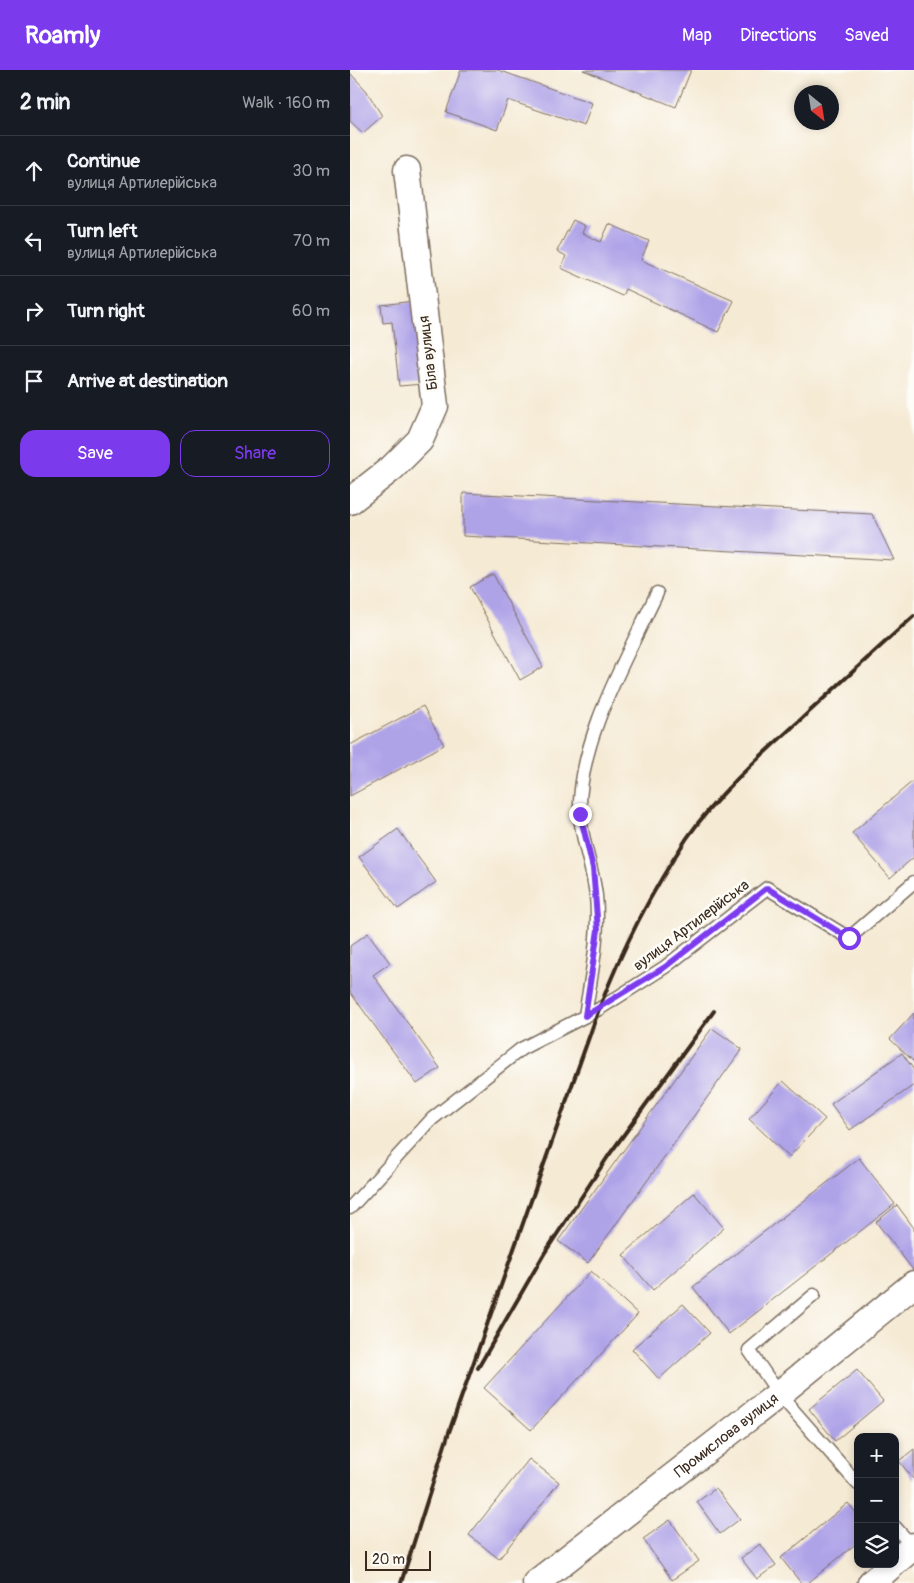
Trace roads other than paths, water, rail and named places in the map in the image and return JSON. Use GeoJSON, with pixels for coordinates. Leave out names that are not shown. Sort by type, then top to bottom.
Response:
{"type":"FeatureCollection","features":[{"type":"Feature","properties":{"kind":"street","name":"Біла вулиця"},"geometry":{"type":"LineString","coordinates":[[350,501],[392,468],[420,440],[435,406],[407,170]]}},
{"type":"Feature","properties":{"kind":"street","name":"Промислова вулиця"},"geometry":{"type":"LineString","coordinates":[[536,1583],[590,1543],[779,1394],[914,1284]]}},
{"type":"Feature","properties":{"kind":"street"},"geometry":{"type":"LineString","coordinates":[[871,1583],[904,1555]]}},
{"type":"Feature","properties":{"kind":"lane"},"geometry":{"type":"LineString","coordinates":[[585,1016],[598,930],[593,868],[580,814],[584,772],[599,716],[657,593]]}},
{"type":"Feature","properties":{"kind":"lane","name":"вулиця Артилерійська"},"geometry":{"type":"LineString","coordinates":[[350,1208],[432,1120],[521,1049],[585,1016],[665,967],[767,888],[849,938],[914,882]]}},
{"type":"Feature","properties":{"kind":"lane"},"geometry":{"type":"LineString","coordinates":[[814,1295],[749,1350],[779,1394],[854,1479]]}},
{"type":"Feature","properties":{"kind":"lane"},"geometry":{"type":"LineString","coordinates":[[899,1539],[904,1555]]}},
{"type":"Feature","properties":{"kind":"railway"},"geometry":{"type":"LineString","coordinates":[[401,1583],[449,1432],[599,1009],[638,921],[661,879],[687,838],[711,807],[768,750],[914,616]]}},
{"type":"Feature","properties":{"kind":"railway"},"geometry":{"type":"LineString","coordinates":[[478,1368],[544,1254],[609,1155],[714,1011]]}}]}
